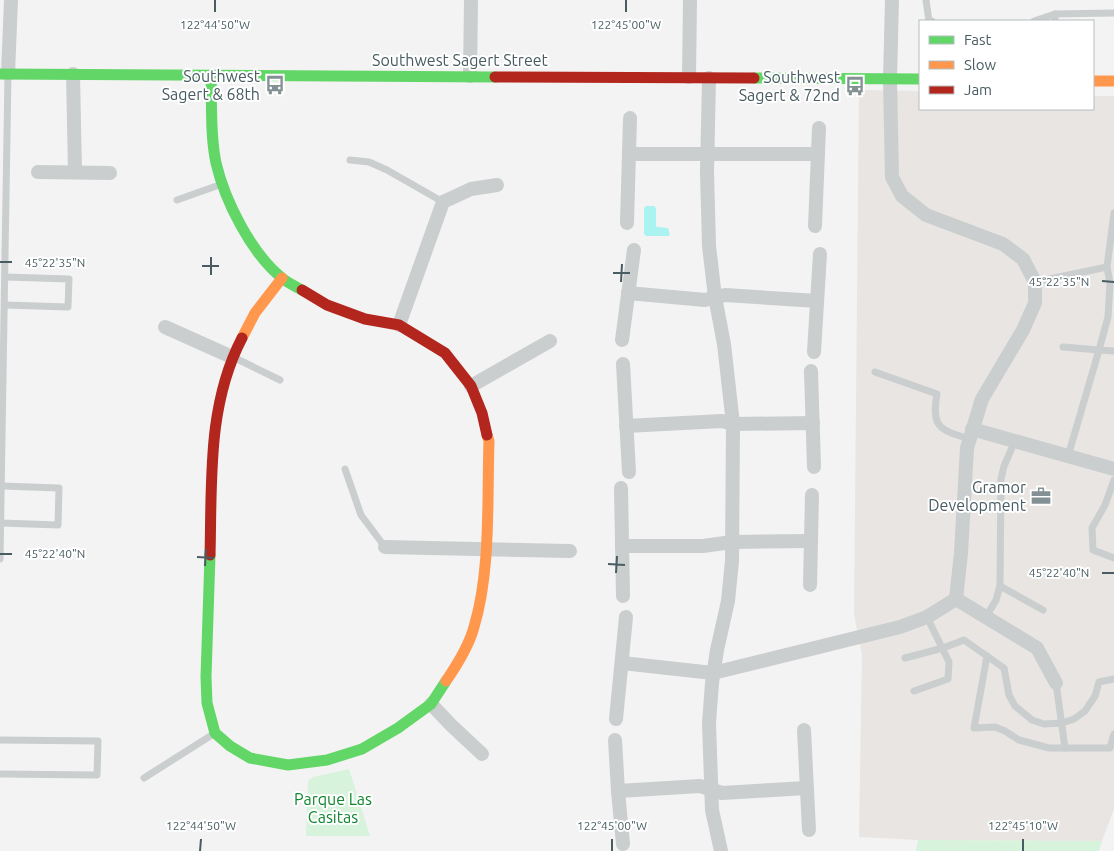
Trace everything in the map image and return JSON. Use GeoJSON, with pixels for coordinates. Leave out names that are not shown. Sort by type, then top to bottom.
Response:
{"type":"FeatureCollection","features":[{"type":"Feature","properties":{"kind":"street"},"geometry":{"type":"LineString","coordinates":[[4,74],[11,0]]}},
{"type":"Feature","properties":{"kind":"street"},"geometry":{"type":"LineString","coordinates":[[470,76],[471,0]]}},
{"type":"Feature","properties":{"kind":"street"},"geometry":{"type":"LineString","coordinates":[[689,78],[690,0]]}},
{"type":"Feature","properties":{"kind":"street"},"geometry":{"type":"LineString","coordinates":[[892,0],[890,79],[892,177],[902,196],[926,214],[1003,244],[1023,259],[1035,282],[1035,303],[1023,330],[982,399],[967,448],[961,553],[956,599]]}},
{"type":"Feature","properties":{"kind":"street","name":"Southwest Sagert Street"},"geometry":{"type":"LineString","coordinates":[[4,74],[919,79]]}},
{"type":"Feature","properties":{"kind":"street"},"geometry":{"type":"LineString","coordinates":[[73,74],[75,172]]}},
{"type":"Feature","properties":{"kind":"street"},"geometry":{"type":"LineString","coordinates":[[211,75],[213,138],[216,162],[222,184],[242,229],[262,256],[282,278],[327,305],[365,318],[400,325],[445,353],[471,386],[482,413],[489,441],[486,548],[482,592],[474,628],[456,666],[431,704],[398,728],[362,749],[327,760],[288,765],[250,758],[230,746],[215,732],[208,703],[206,633],[214,432],[221,390],[232,357],[255,314],[282,278]]}},
{"type":"Feature","properties":{"kind":"street"},"geometry":{"type":"LineString","coordinates":[[709,78],[708,246],[724,344],[733,424],[732,561],[728,601],[713,672],[709,723],[712,810],[721,851]]}},
{"type":"Feature","properties":{"kind":"street"},"geometry":{"type":"LineString","coordinates":[[1094,81],[1114,81]]}},
{"type":"Feature","properties":{"kind":"street"},"geometry":{"type":"LineString","coordinates":[[627,223],[630,118]]}},
{"type":"Feature","properties":{"kind":"street"},"geometry":{"type":"LineString","coordinates":[[815,226],[819,128]]}},
{"type":"Feature","properties":{"kind":"street"},"geometry":{"type":"LineString","coordinates":[[629,154],[818,154]]}},
{"type":"Feature","properties":{"kind":"street"},"geometry":{"type":"LineString","coordinates":[[38,172],[110,173]]}},
{"type":"Feature","properties":{"kind":"street"},"geometry":{"type":"LineString","coordinates":[[400,325],[443,202],[471,189],[497,185]]}},
{"type":"Feature","properties":{"kind":"street"},"geometry":{"type":"LineString","coordinates":[[622,340],[634,250]]}},
{"type":"Feature","properties":{"kind":"street"},"geometry":{"type":"LineString","coordinates":[[814,352],[820,254]]}},
{"type":"Feature","properties":{"kind":"street"},"geometry":{"type":"LineString","coordinates":[[628,293],[705,300],[725,295],[817,301]]}},
{"type":"Feature","properties":{"kind":"street"},"geometry":{"type":"LineString","coordinates":[[165,327],[232,357]]}},
{"type":"Feature","properties":{"kind":"street"},"geometry":{"type":"LineString","coordinates":[[471,386],[550,341]]}},
{"type":"Feature","properties":{"kind":"street"},"geometry":{"type":"LineString","coordinates":[[623,364],[629,472]]}},
{"type":"Feature","properties":{"kind":"street"},"geometry":{"type":"LineString","coordinates":[[811,371],[814,468]]}},
{"type":"Feature","properties":{"kind":"street"},"geometry":{"type":"LineString","coordinates":[[626,426],[722,421],[733,424],[813,423]]}},
{"type":"Feature","properties":{"kind":"street"},"geometry":{"type":"LineString","coordinates":[[971,434],[1015,441],[1114,469]]}},
{"type":"Feature","properties":{"kind":"street"},"geometry":{"type":"LineString","coordinates":[[622,488],[623,596]]}},
{"type":"Feature","properties":{"kind":"street"},"geometry":{"type":"LineString","coordinates":[[810,585],[812,495]]}},
{"type":"Feature","properties":{"kind":"street"},"geometry":{"type":"LineString","coordinates":[[622,546],[703,546],[732,542],[811,541]]}},
{"type":"Feature","properties":{"kind":"street"},"geometry":{"type":"LineString","coordinates":[[385,547],[570,551]]}},
{"type":"Feature","properties":{"kind":"street"},"geometry":{"type":"LineString","coordinates":[[622,663],[713,672],[900,627],[927,617],[956,599]]}},
{"type":"Feature","properties":{"kind":"street"},"geometry":{"type":"LineString","coordinates":[[956,599],[1037,648],[1056,683]]}},
{"type":"Feature","properties":{"kind":"street"},"geometry":{"type":"LineString","coordinates":[[616,718],[626,618]]}},
{"type":"Feature","properties":{"kind":"street"},"geometry":{"type":"LineString","coordinates":[[431,704],[482,754]]}},
{"type":"Feature","properties":{"kind":"street"},"geometry":{"type":"LineString","coordinates":[[804,730],[809,830]]}},
{"type":"Feature","properties":{"kind":"street"},"geometry":{"type":"LineString","coordinates":[[615,740],[623,844]]}},
{"type":"Feature","properties":{"kind":"street"},"geometry":{"type":"LineString","coordinates":[[618,791],[700,786],[722,793],[806,788]]}},
{"type":"Feature","properties":{"kind":"lane"},"geometry":{"type":"LineString","coordinates":[[926,0],[929,20]]}},
{"type":"Feature","properties":{"kind":"lane"},"geometry":{"type":"LineString","coordinates":[[1039,20],[1055,17],[1114,14]]}},
{"type":"Feature","properties":{"kind":"lane"},"geometry":{"type":"LineString","coordinates":[[0,559],[5,305],[4,74]]}},
{"type":"Feature","properties":{"kind":"lane"},"geometry":{"type":"LineString","coordinates":[[350,160],[369,162],[443,202]]}},
{"type":"Feature","properties":{"kind":"lane"},"geometry":{"type":"LineString","coordinates":[[177,200],[222,184]]}},
{"type":"Feature","properties":{"kind":"lane"},"geometry":{"type":"LineString","coordinates":[[1068,456],[1108,317],[1110,283],[1106,267],[1114,213]]}},
{"type":"Feature","properties":{"kind":"lane"},"geometry":{"type":"LineString","coordinates":[[1035,282],[1106,267]]}},
{"type":"Feature","properties":{"kind":"lane"},"geometry":{"type":"LineString","coordinates":[[5,277],[69,279],[68,307],[5,305]]}},
{"type":"Feature","properties":{"kind":"lane"},"geometry":{"type":"LineString","coordinates":[[1063,347],[1114,351]]}},
{"type":"Feature","properties":{"kind":"lane"},"geometry":{"type":"LineString","coordinates":[[232,357],[280,380]]}},
{"type":"Feature","properties":{"kind":"lane"},"geometry":{"type":"LineString","coordinates":[[875,372],[937,394],[934,410],[937,422],[946,432],[971,434]]}},
{"type":"Feature","properties":{"kind":"lane"},"geometry":{"type":"LineString","coordinates":[[986,618],[996,600],[1000,586],[1002,479],[1004,466],[1015,441]]}},
{"type":"Feature","properties":{"kind":"lane"},"geometry":{"type":"LineString","coordinates":[[345,469],[360,515],[385,547]]}},
{"type":"Feature","properties":{"kind":"lane"},"geometry":{"type":"LineString","coordinates":[[1114,480],[1105,505],[1092,528],[1093,550],[1114,558]]}},
{"type":"Feature","properties":{"kind":"lane"},"geometry":{"type":"LineString","coordinates":[[2,486],[59,488],[58,525],[2,523]]}},
{"type":"Feature","properties":{"kind":"lane"},"geometry":{"type":"LineString","coordinates":[[1000,586],[1043,610]]}},
{"type":"Feature","properties":{"kind":"lane"},"geometry":{"type":"LineString","coordinates":[[914,690],[948,679],[949,662],[927,617]]}},
{"type":"Feature","properties":{"kind":"lane"},"geometry":{"type":"LineString","coordinates":[[905,658],[943,648],[964,640],[1004,668],[1008,695],[1015,706],[1032,720],[1044,724],[1062,723],[1074,719],[1085,711],[1095,696],[1099,682],[1114,679]]}},
{"type":"Feature","properties":{"kind":"lane"},"geometry":{"type":"LineString","coordinates":[[986,656],[974,728],[995,727],[1005,730],[1018,740],[1049,748],[1110,748],[1114,734]]}},
{"type":"Feature","properties":{"kind":"lane"},"geometry":{"type":"LineString","coordinates":[[1056,683],[1065,748]]}},
{"type":"Feature","properties":{"kind":"lane"},"geometry":{"type":"LineString","coordinates":[[144,778],[215,732]]}},
{"type":"Feature","properties":{"kind":"lane"},"geometry":{"type":"LineString","coordinates":[[0,740],[98,741],[97,775],[0,774]]}},
{"type":"Feature","properties":{"kind":"shaded area"},"geometry":{"type":"Polygon","coordinates":[[[859,90],[919,91],[919,110],[1094,110],[1094,96],[1114,96],[1114,809],[1102,841],[918,840],[859,837],[862,655],[854,614],[859,90]]]}},
{"type":"Feature","properties":{"kind":"green space","name":"Parque Las Casitas"},"geometry":{"type":"Polygon","coordinates":[[[349,769],[370,836],[306,836],[308,781],[313,777],[349,769]]]}},
{"type":"Feature","properties":{"kind":"green space"},"geometry":{"type":"Polygon","coordinates":[[[918,840],[1102,841],[1099,851],[916,851],[918,840]]]}},
{"type":"Feature","properties":{"kind":"water"},"geometry":{"type":"Polygon","coordinates":[[[646,206],[654,206],[656,208],[656,226],[668,228],[670,235],[646,236],[644,234],[644,208],[646,206]]]}},
{"type":"Feature","properties":{"kind":"traffic: fast"},"geometry":{"type":"LineString","coordinates":[[0,74],[495,77]]}},
{"type":"Feature","properties":{"kind":"traffic: fast"},"geometry":{"type":"LineString","coordinates":[[211,75],[214,152],[220,178],[226,193],[241,225],[260,255],[282,278],[302,290]]}},
{"type":"Feature","properties":{"kind":"traffic: fast"},"geometry":{"type":"LineString","coordinates":[[754,78],[919,79]]}},
{"type":"Feature","properties":{"kind":"traffic: fast"},"geometry":{"type":"LineString","coordinates":[[210,555],[206,677],[207,703],[215,733],[230,746],[250,758],[288,765],[327,760],[362,749],[398,728],[431,704],[446,681]]}},
{"type":"Feature","properties":{"kind":"traffic: slow"},"geometry":{"type":"LineString","coordinates":[[1094,81],[1114,81]]}},
{"type":"Feature","properties":{"kind":"traffic: slow"},"geometry":{"type":"LineString","coordinates":[[242,338],[255,313],[282,278]]}},
{"type":"Feature","properties":{"kind":"traffic: slow"},"geometry":{"type":"LineString","coordinates":[[446,681],[472,634],[483,583],[488,511],[489,441],[487,435]]}},
{"type":"Feature","properties":{"kind":"traffic: jam"},"geometry":{"type":"LineString","coordinates":[[495,77],[754,78]]}},
{"type":"Feature","properties":{"kind":"traffic: jam"},"geometry":{"type":"LineString","coordinates":[[302,290],[327,305],[365,319],[399,325],[445,353],[471,386],[482,413],[487,435]]}},
{"type":"Feature","properties":{"kind":"traffic: jam"},"geometry":{"type":"LineString","coordinates":[[210,555],[212,471],[217,417],[231,364],[242,338]]}},
{"type":"Feature","properties":{"kind":"place","name":"Southwest Sagert & 68th"},"geometry":{"type":"Point","coordinates":[275,85]}},
{"type":"Feature","properties":{"kind":"place","name":"Southwest Sagert & 72nd"},"geometry":{"type":"Point","coordinates":[855,86]}},
{"type":"Feature","properties":{"kind":"place","name":"Gramor Development"},"geometry":{"type":"Point","coordinates":[1041,496]}}]}
